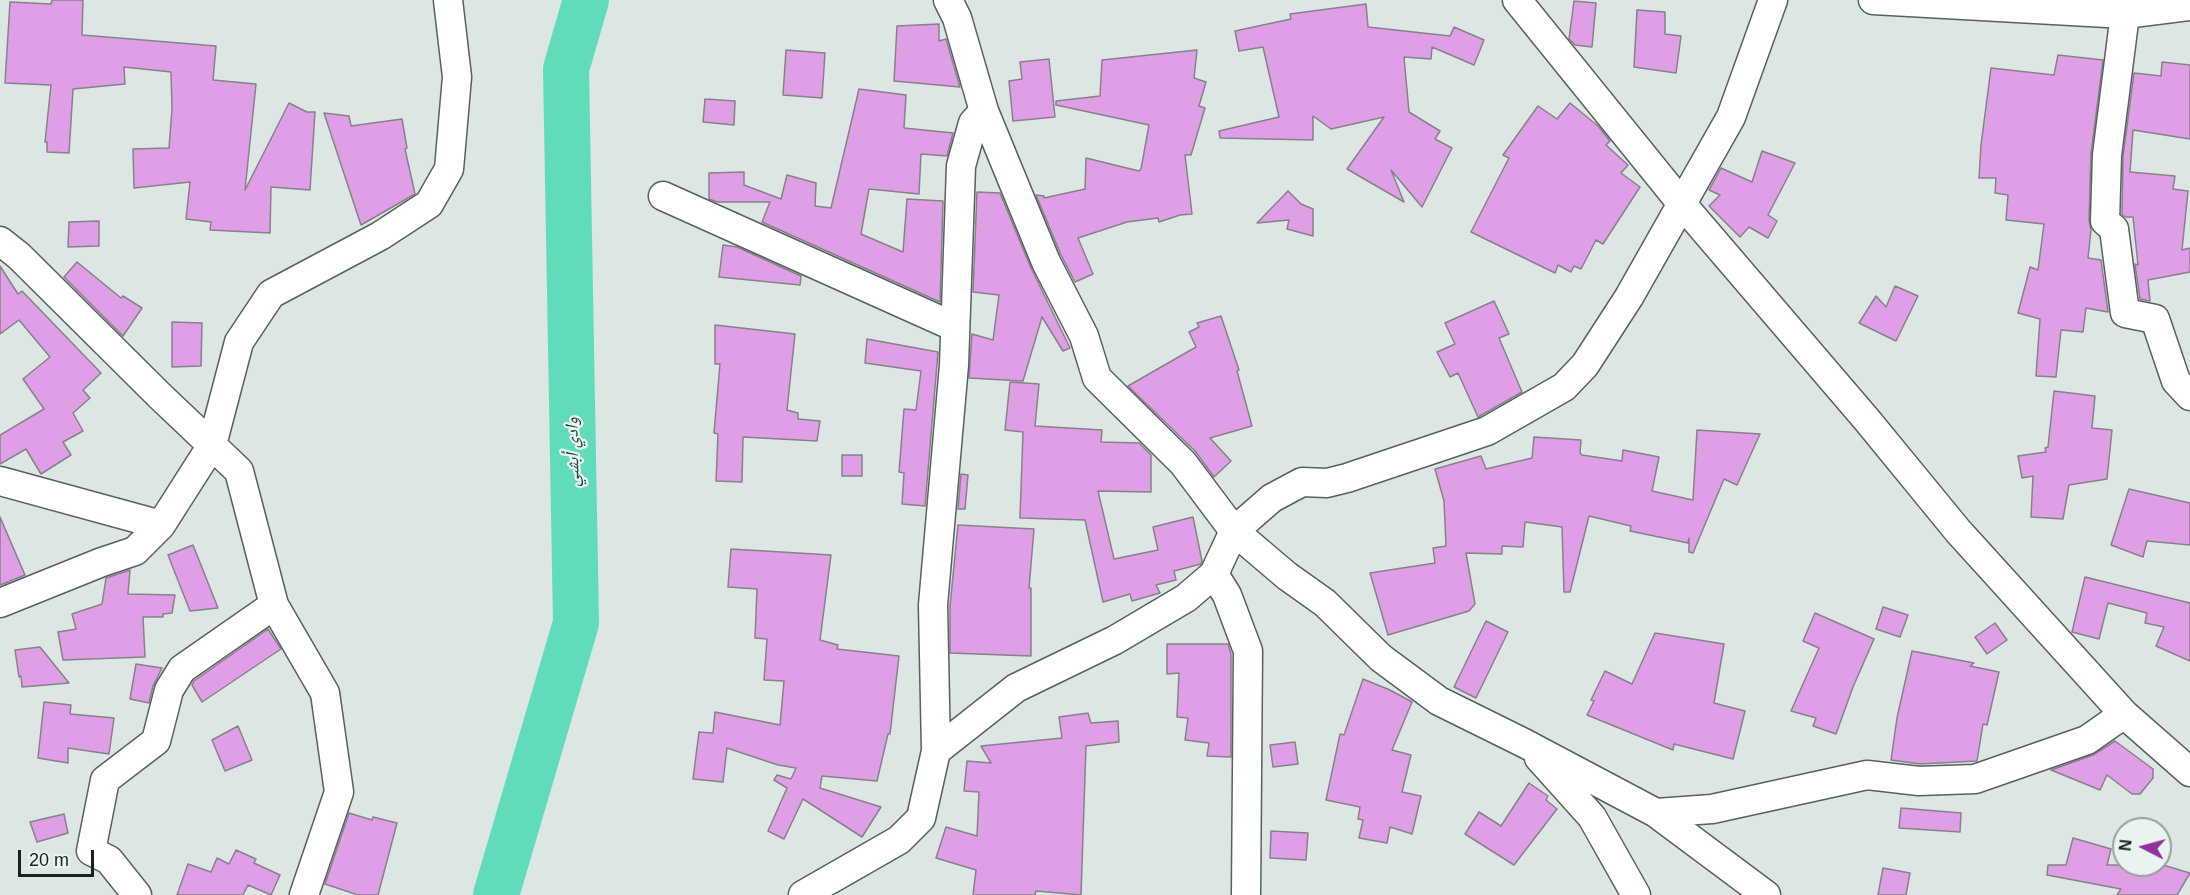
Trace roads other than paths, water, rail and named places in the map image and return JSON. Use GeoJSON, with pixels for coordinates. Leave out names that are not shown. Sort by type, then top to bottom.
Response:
{"type":"FeatureCollection","features":[{"type":"Feature","properties":{"kind":"street"},"geometry":{"type":"LineString","coordinates":[[0,603],[135,551],[160,525],[212,445],[239,342],[271,294],[380,236],[429,204],[449,169],[457,77],[448,0]]}},
{"type":"Feature","properties":{"kind":"street"},"geometry":{"type":"LineString","coordinates":[[948,0],[957,18],[984,111],[1046,262],[1084,336],[1097,378],[1183,463],[1234,531],[1287,576],[1325,603],[1381,658],[1439,701],[1656,813],[1766,895]]}},
{"type":"Feature","properties":{"kind":"street"},"geometry":{"type":"LineString","coordinates":[[1517,0],[1682,204],[1958,531],[2124,714],[2190,772]]}},
{"type":"Feature","properties":{"kind":"street"},"geometry":{"type":"LineString","coordinates":[[936,751],[1016,688],[1115,640],[1186,598],[1214,574],[1234,531],[1272,498],[1302,482],[1327,483],[1347,478],[1487,431],[1564,387],[1585,365],[1629,297],[1731,117],[1773,0]]}},
{"type":"Feature","properties":{"kind":"street"},"geometry":{"type":"LineString","coordinates":[[1872,0],[2125,14],[2190,6]]}},
{"type":"Feature","properties":{"kind":"street"},"geometry":{"type":"LineString","coordinates":[[2125,14],[2107,155],[2105,221],[2114,229],[2125,313],[2155,319],[2176,381],[2190,396]]}},
{"type":"Feature","properties":{"kind":"street"},"geometry":{"type":"LineString","coordinates":[[803,895],[899,840],[921,818],[936,751],[933,605],[954,365],[961,166],[972,123],[984,111]]}},
{"type":"Feature","properties":{"kind":"street"},"geometry":{"type":"LineString","coordinates":[[663,196],[955,327]]}},
{"type":"Feature","properties":{"kind":"street"},"geometry":{"type":"LineString","coordinates":[[0,241],[19,256],[239,471],[274,606],[325,693],[339,792],[304,895]]}},
{"type":"Feature","properties":{"kind":"street"},"geometry":{"type":"LineString","coordinates":[[0,481],[160,525]]}},
{"type":"Feature","properties":{"kind":"street"},"geometry":{"type":"LineString","coordinates":[[1214,574],[1227,595],[1248,651],[1246,895]]}},
{"type":"Feature","properties":{"kind":"street"},"geometry":{"type":"LineString","coordinates":[[137,895],[109,860],[91,851],[105,780],[156,741],[169,690],[182,669],[274,606]]}},
{"type":"Feature","properties":{"kind":"street"},"geometry":{"type":"LineString","coordinates":[[1656,813],[1712,809],[1867,775],[1919,781],[1975,779],[2087,740],[2124,714]]}},
{"type":"Feature","properties":{"kind":"street"},"geometry":{"type":"LineString","coordinates":[[1524,743],[1592,817],[1636,895]]}},
{"type":"Feature","properties":{"kind":"waterway","name":"وادي أبشي"},"geometry":{"type":"LineString","coordinates":[[496,895],[576,623],[566,69],[586,0]]}}]}
